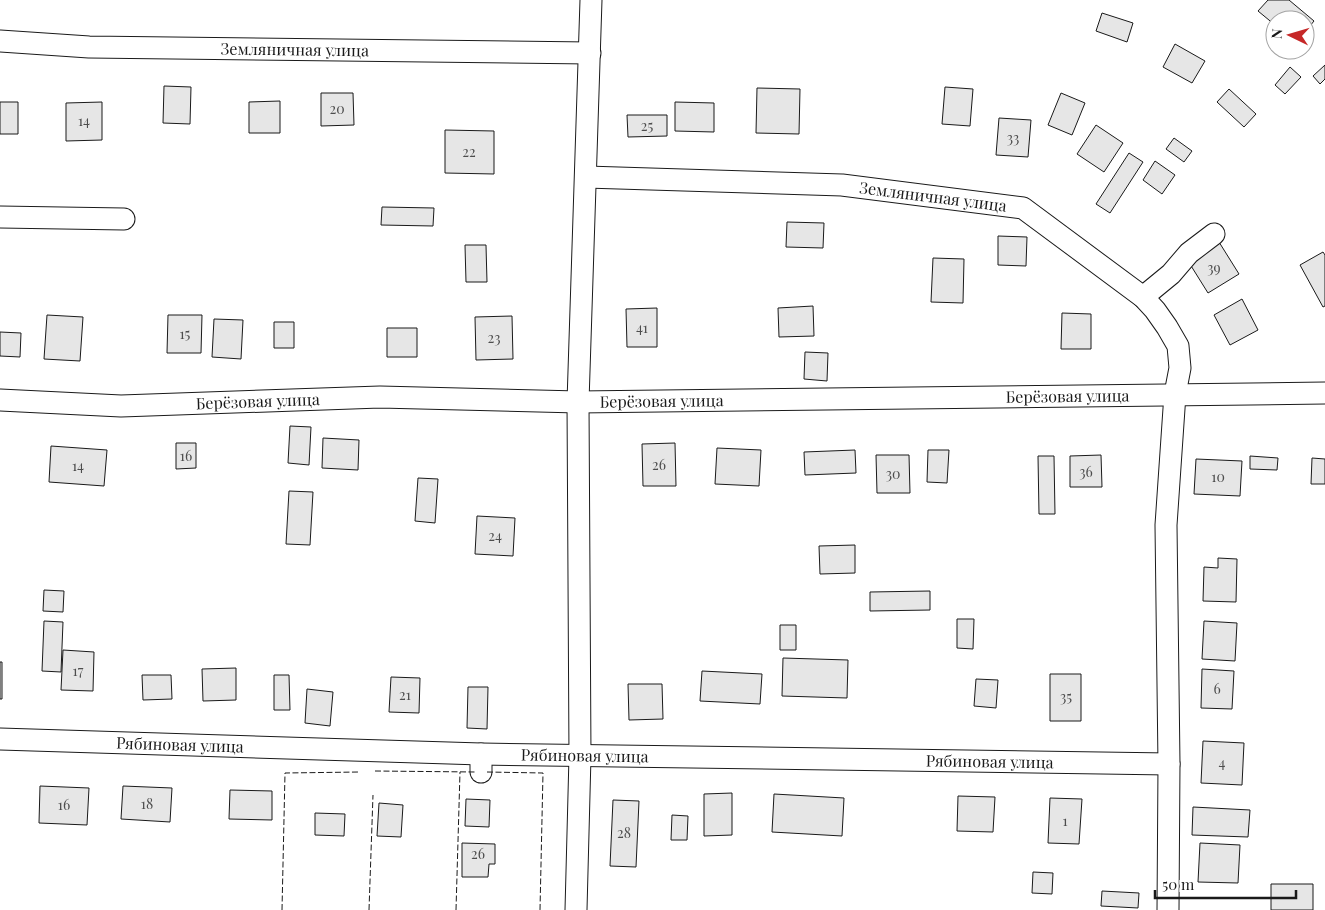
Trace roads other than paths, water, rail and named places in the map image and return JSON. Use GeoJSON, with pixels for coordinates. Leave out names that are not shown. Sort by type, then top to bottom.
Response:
{"type":"FeatureCollection","features":[{"type":"Feature","properties":{"kind":"street"},"geometry":{"type":"LineString","coordinates":[[576,910],[580,756],[578,402],[591,0]]}},
{"type":"Feature","properties":{"kind":"street","name":"Земляничная улица"},"geometry":{"type":"LineString","coordinates":[[0,41],[89,47],[590,53]]}},
{"type":"Feature","properties":{"kind":"street","name":"Земляничная улица"},"geometry":{"type":"LineString","coordinates":[[586,177],[842,184],[1023,208],[1142,297],[1163,322],[1178,346],[1180,368],[1175,394],[1166,525],[1169,764],[1168,910]]}},
{"type":"Feature","properties":{"kind":"street"},"geometry":{"type":"LineString","coordinates":[[0,217],[124,219]]}},
{"type":"Feature","properties":{"kind":"street"},"geometry":{"type":"LineString","coordinates":[[1142,297],[1171,274],[1189,253],[1214,234]]}},
{"type":"Feature","properties":{"kind":"street","name":"Берёзовая улица"},"geometry":{"type":"LineString","coordinates":[[0,400],[121,406],[380,396],[578,402],[1325,393]]}},
{"type":"Feature","properties":{"kind":"street","name":"Рябиновая улица"},"geometry":{"type":"LineString","coordinates":[[0,739],[481,763],[580,756],[1169,764]]}}]}
